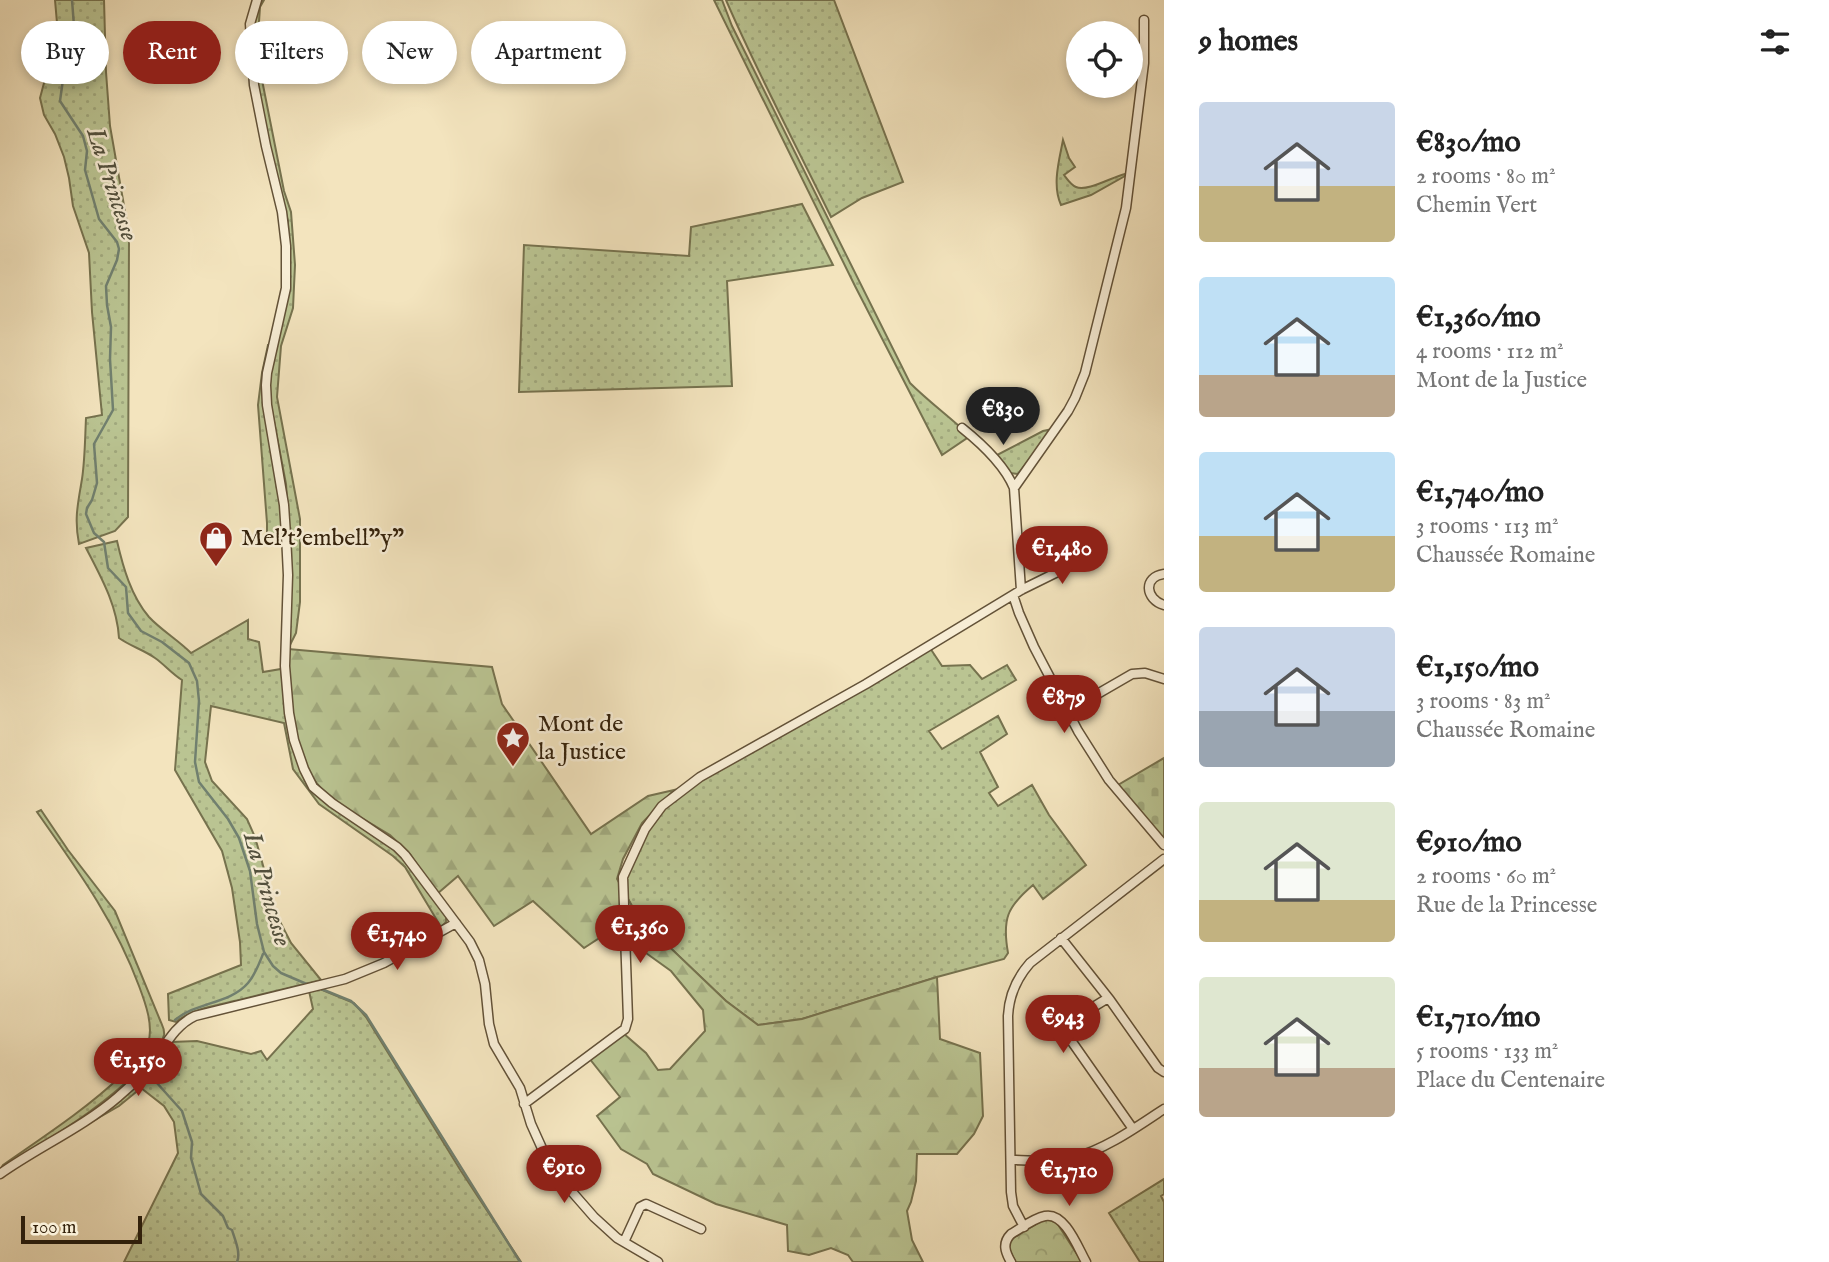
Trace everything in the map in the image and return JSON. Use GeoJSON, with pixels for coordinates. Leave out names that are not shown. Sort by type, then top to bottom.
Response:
{"type":"FeatureCollection","features":[{"type":"Feature","properties":{"kind":"street"},"geometry":{"type":"LineString","coordinates":[[257,0],[251,16],[250,40],[254,85],[265,146],[282,212],[286,246],[286,288],[267,373],[267,397],[285,520],[288,575],[285,666],[287,705],[294,740],[313,787],[397,847],[470,942],[479,960],[491,1034],[498,1053],[520,1088],[539,1143],[554,1169],[594,1217],[624,1242],[659,1262]]}},
{"type":"Feature","properties":{"kind":"street"},"geometry":{"type":"LineString","coordinates":[[1014,488],[1068,411],[1086,373],[1126,208],[1144,63],[1144,20]]}},
{"type":"Feature","properties":{"kind":"street"},"geometry":{"type":"LineString","coordinates":[[962,428],[992,456],[1014,488],[1019,613],[1034,647],[1078,731],[1109,780],[1164,845]]}},
{"type":"Feature","properties":{"kind":"street"},"geometry":{"type":"LineString","coordinates":[[524,1104],[627,1026],[623,877],[645,829],[662,807],[700,777],[866,684],[1017,593],[1096,553]]}},
{"type":"Feature","properties":{"kind":"street"},"geometry":{"type":"LineString","coordinates":[[1164,574],[1156,575],[1152,579],[1149,593],[1156,602],[1164,605]]}},
{"type":"Feature","properties":{"kind":"street"},"geometry":{"type":"LineString","coordinates":[[1068,711],[1132,674],[1145,673],[1164,679]]}},
{"type":"Feature","properties":{"kind":"street"},"geometry":{"type":"LineString","coordinates":[[1024,1227],[1013,1206],[1011,1192],[1009,1002],[1015,983],[1025,969],[1060,938],[1164,859]]}},
{"type":"Feature","properties":{"kind":"street"},"geometry":{"type":"LineString","coordinates":[[0,1174],[74,1129],[116,1099],[148,1069],[185,1020],[345,979],[384,962],[457,923]]}},
{"type":"Feature","properties":{"kind":"street"},"geometry":{"type":"LineString","coordinates":[[1060,938],[1108,998],[1158,1068],[1164,1072]]}},
{"type":"Feature","properties":{"kind":"street"},"geometry":{"type":"LineString","coordinates":[[1108,998],[1063,1028],[1133,1129]]}},
{"type":"Feature","properties":{"kind":"street"},"geometry":{"type":"LineString","coordinates":[[1011,1160],[1073,1158],[1097,1149],[1164,1110]]}},
{"type":"Feature","properties":{"kind":"street"},"geometry":{"type":"LineString","coordinates":[[624,1242],[640,1207],[646,1204],[701,1229]]}},
{"type":"Feature","properties":{"kind":"street"},"geometry":{"type":"LineString","coordinates":[[1011,1262],[1005,1249],[1007,1238],[1044,1216],[1055,1216],[1063,1221],[1086,1262]]}},
{"type":"Feature","properties":{"kind":"green space"},"geometry":{"type":"Polygon","coordinates":[[[55,0],[104,0],[105,21],[57,21],[55,0]]]}},
{"type":"Feature","properties":{"kind":"green space"},"geometry":{"type":"Polygon","coordinates":[[[261,0],[264,0],[260,7],[259,21],[254,21],[255,10],[261,0]]]}},
{"type":"Feature","properties":{"kind":"green space"},"geometry":{"type":"Polygon","coordinates":[[[714,0],[722,0],[732,26],[910,383],[970,436],[942,455],[855,286],[714,0]]]}},
{"type":"Feature","properties":{"kind":"green space"},"geometry":{"type":"Polygon","coordinates":[[[726,0],[834,0],[903,182],[862,198],[831,217],[726,0]]]}},
{"type":"Feature","properties":{"kind":"green space"},"geometry":{"type":"Polygon","coordinates":[[[44,84],[107,84],[110,126],[129,234],[128,517],[115,531],[79,544],[77,519],[86,418],[102,415],[89,253],[73,206],[64,157],[44,115],[40,98],[44,84]]]}},
{"type":"Feature","properties":{"kind":"green space"},"geometry":{"type":"Polygon","coordinates":[[[257,84],[263,84],[284,191],[291,212],[295,265],[293,308],[281,346],[277,397],[300,519],[300,602],[296,633],[288,649],[291,559],[286,484],[268,390],[289,248],[288,221],[272,163],[257,84]]]}},
{"type":"Feature","properties":{"kind":"green space"},"geometry":{"type":"Polygon","coordinates":[[[1063,140],[1075,167],[1064,175],[1074,186],[1086,188],[1125,176],[1091,195],[1061,205],[1057,181],[1063,140]]]}},
{"type":"Feature","properties":{"kind":"green space"},"geometry":{"type":"Polygon","coordinates":[[[802,204],[833,265],[727,281],[732,386],[519,392],[524,245],[689,256],[691,227],[802,204]]]}},
{"type":"Feature","properties":{"kind":"green space"},"geometry":{"type":"Polygon","coordinates":[[[268,345],[266,366],[284,539],[267,535],[258,405],[268,345]]]}},
{"type":"Feature","properties":{"kind":"green space"},"geometry":{"type":"Polygon","coordinates":[[[1052,429],[1018,474],[1010,473],[995,456],[1043,431],[1052,429]]]}},
{"type":"Feature","properties":{"kind":"green space"},"geometry":{"type":"Polygon","coordinates":[[[117,541],[128,581],[137,600],[154,622],[191,653],[248,620],[248,639],[259,642],[263,672],[281,669],[287,724],[311,785],[400,853],[446,914],[446,922],[441,927],[405,867],[319,804],[293,769],[284,723],[211,706],[205,762],[212,781],[247,819],[255,837],[273,908],[291,943],[321,980],[206,1008],[190,1013],[176,1022],[169,1020],[168,994],[241,965],[240,942],[232,888],[222,851],[175,770],[182,680],[155,658],[119,638],[112,603],[86,548],[117,541]]]}},
{"type":"Feature","properties":{"kind":"green space"},"geometry":{"type":"Polygon","coordinates":[[[930,648],[942,666],[970,665],[982,679],[1007,665],[1016,680],[929,731],[942,749],[998,716],[1007,734],[980,752],[998,787],[989,793],[998,806],[1032,785],[1049,815],[1086,865],[1043,899],[1033,885],[1017,900],[1006,922],[1008,953],[1004,959],[802,1019],[758,1025],[726,1001],[638,917],[622,888],[640,842],[661,810],[686,790],[930,648]]]}},
{"type":"Feature","properties":{"kind":"green space"},"geometry":{"type":"Polygon","coordinates":[[[288,649],[492,667],[502,704],[591,834],[648,796],[674,790],[642,823],[623,859],[617,879],[638,917],[726,1001],[758,1025],[802,1019],[937,977],[940,1039],[980,1053],[983,1116],[974,1134],[957,1154],[917,1154],[916,1181],[907,1211],[912,1240],[923,1262],[853,1262],[848,1255],[831,1248],[809,1255],[788,1251],[787,1225],[716,1204],[653,1174],[647,1164],[621,1149],[597,1116],[620,1097],[589,1058],[623,1033],[646,1053],[658,1070],[670,1069],[705,1031],[703,1010],[671,971],[639,948],[622,950],[601,937],[584,948],[533,901],[494,926],[458,876],[437,894],[410,854],[390,835],[330,799],[300,759],[288,695],[288,649]]]}},
{"type":"Feature","properties":{"kind":"green space"},"geometry":{"type":"Polygon","coordinates":[[[1164,758],[1164,839],[1118,785],[1164,758]]]}},
{"type":"Feature","properties":{"kind":"green space"},"geometry":{"type":"Polygon","coordinates":[[[41,810],[115,911],[164,1035],[149,1059],[110,1096],[0,1170],[3,1165],[64,1123],[107,1088],[140,1057],[150,1036],[144,999],[119,939],[94,896],[37,812],[41,810]]]}},
{"type":"Feature","properties":{"kind":"green space"},"geometry":{"type":"Polygon","coordinates":[[[320,988],[354,1003],[366,1017],[521,1262],[124,1262],[178,1153],[174,1122],[164,1106],[141,1088],[119,1106],[10,1169],[107,1106],[171,1042],[197,1041],[251,1054],[261,1051],[267,1060],[313,1009],[309,991],[320,988]]]}},
{"type":"Feature","properties":{"kind":"green space"},"geometry":{"type":"Polygon","coordinates":[[[1164,1179],[1164,1194],[1161,1196],[1164,1202],[1164,1262],[1140,1262],[1109,1213],[1164,1179]]]}},
{"type":"Feature","properties":{"kind":"green space"},"geometry":{"type":"Polygon","coordinates":[[[1048,1219],[1057,1223],[1082,1262],[1015,1262],[1009,1248],[1010,1240],[1048,1219]]]}},
{"type":"Feature","properties":{"kind":"waterway","name":"La Princesse"},"geometry":{"type":"LineString","coordinates":[[72,0],[75,39],[65,65],[60,101],[83,136],[87,151],[85,170],[99,219],[117,242],[119,249],[106,286],[111,327],[113,410],[94,444],[97,483],[86,514],[94,533],[104,542],[108,568],[126,587],[128,613],[141,631],[162,642],[189,663],[197,681],[199,701],[195,762],[199,782],[239,838],[250,871],[257,924],[264,952],[281,973],[309,985]]}},
{"type":"Feature","properties":{"kind":"waterway"},"geometry":{"type":"LineString","coordinates":[[175,1020],[183,1014],[241,990],[253,976],[263,954]]}},
{"type":"Feature","properties":{"kind":"waterway","name":"La Princesse"},"geometry":{"type":"LineString","coordinates":[[319,988],[351,1001],[366,1015],[520,1262]]}},
{"type":"Feature","properties":{"kind":"waterway"},"geometry":{"type":"LineString","coordinates":[[148,1073],[182,1111],[192,1142],[191,1158],[201,1194],[223,1216],[228,1228],[232,1230],[238,1251],[237,1262]]}},
{"type":"Feature","properties":{"kind":"place","name":"Mel't'embell\"y\""},"geometry":{"type":"Point","coordinates":[216,568]}},
{"type":"Feature","properties":{"kind":"place","name":"Mont de la Justice"},"geometry":{"type":"Point","coordinates":[513,768]}}]}
